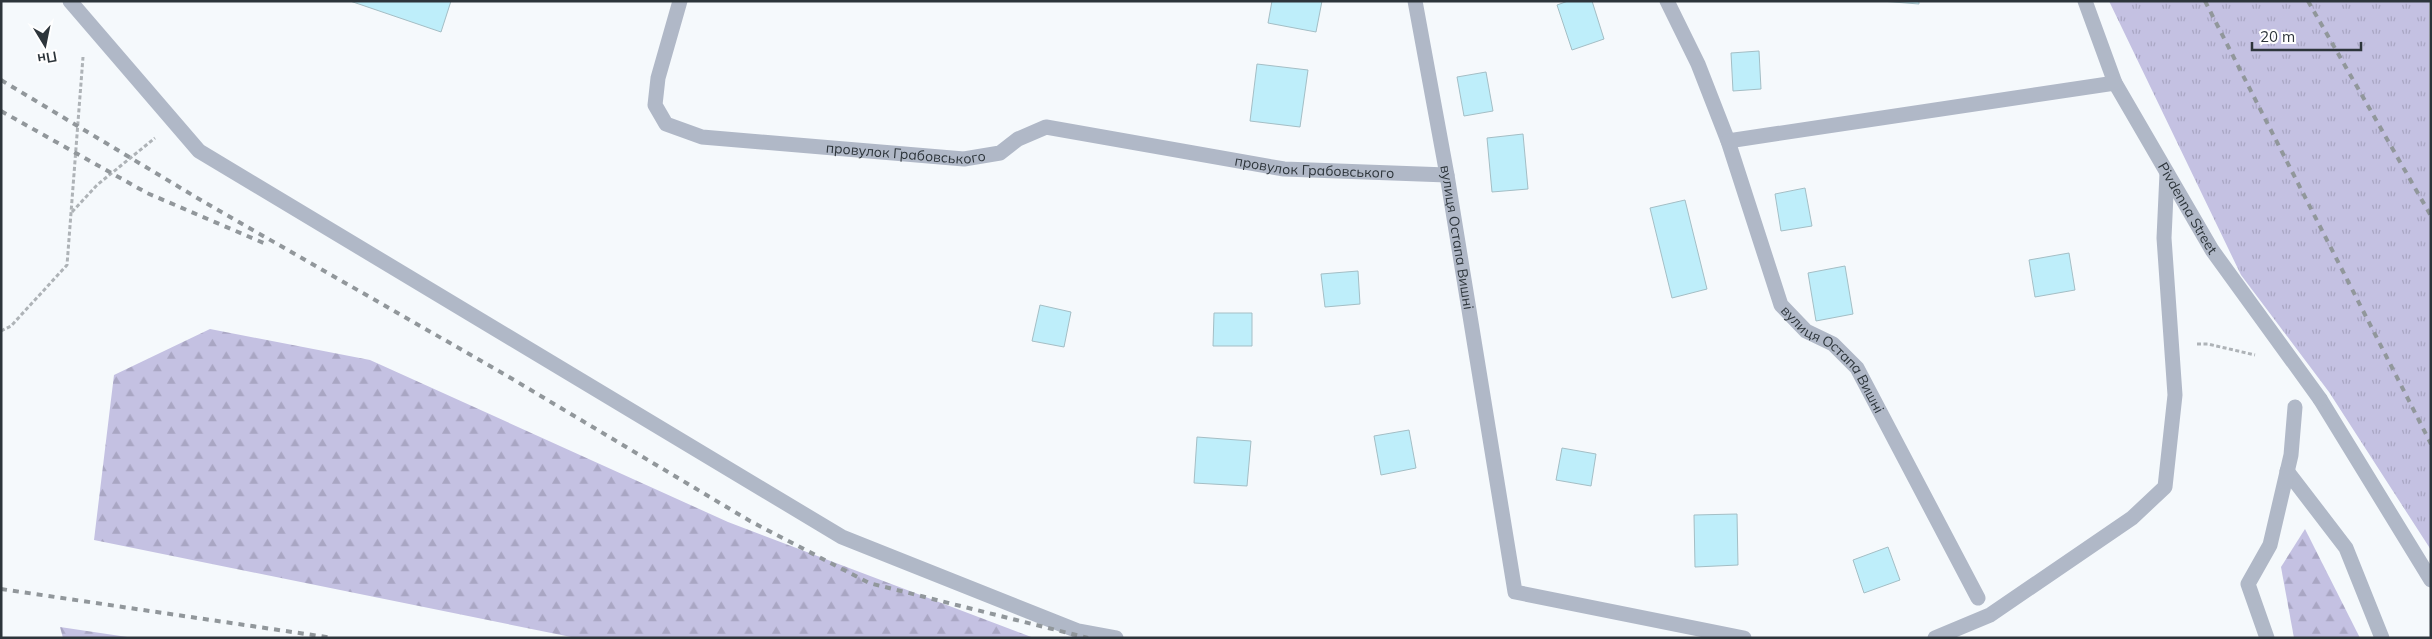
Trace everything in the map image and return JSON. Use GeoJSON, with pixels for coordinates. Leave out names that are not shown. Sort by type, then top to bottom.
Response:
{"type":"FeatureCollection","features":[{"type":"Feature","properties":{"kind":"street"},"geometry":{"type":"LineString","coordinates":[[70,1],[199,151],[842,538],[1078,631],[1116,638]]}},
{"type":"Feature","properties":{"kind":"street","name":"провулок Грабовського"},"geometry":{"type":"LineString","coordinates":[[680,1],[658,78],[655,105],[666,124],[702,137],[964,160],[1000,153],[1018,139],[1046,127],[1284,169],[1447,175]]}},
{"type":"Feature","properties":{"kind":"street","name":"вулиця Остапа Вишні"},"geometry":{"type":"LineString","coordinates":[[1415,1],[1447,175],[1515,592],[1744,638]]}},
{"type":"Feature","properties":{"kind":"street","name":"вулиця Остапа Вишні"},"geometry":{"type":"LineString","coordinates":[[1667,1],[1698,64],[1728,141],[1781,305],[1806,331],[1833,344],[1857,368],[1978,598]]}},
{"type":"Feature","properties":{"kind":"street","name":"Pivdenna Street"},"geometry":{"type":"LineString","coordinates":[[2085,1],[2115,83],[2212,250],[2320,399],[2431,580]]}},
{"type":"Feature","properties":{"kind":"street"},"geometry":{"type":"LineString","coordinates":[[1728,141],[2115,83]]}},
{"type":"Feature","properties":{"kind":"street"},"geometry":{"type":"LineString","coordinates":[[1935,638],[1990,614],[2132,518],[2166,487],[2175,395],[2164,238],[2167,172]]}},
{"type":"Feature","properties":{"kind":"street"},"geometry":{"type":"LineString","coordinates":[[2267,638],[2248,584],[2270,545],[2291,455],[2295,407]]}},
{"type":"Feature","properties":{"kind":"street"},"geometry":{"type":"LineString","coordinates":[[2287,471],[2346,548],[2382,638]]}},
{"type":"Feature","properties":{"kind":"path"},"geometry":{"type":"LineString","coordinates":[[1,331],[11,326],[67,265],[86,19]]}},
{"type":"Feature","properties":{"kind":"path"},"geometry":{"type":"LineString","coordinates":[[71,213],[97,185],[175,122]]}},
{"type":"Feature","properties":{"kind":"path"},"geometry":{"type":"LineString","coordinates":[[2171,343],[2208,344],[2261,356]]}},
{"type":"Feature","properties":{"kind":"green space"},"geometry":{"type":"Polygon","coordinates":[[[2109,1],[2429,1],[2431,550],[2329,392],[2241,275],[2109,1]]]}},
{"type":"Feature","properties":{"kind":"green space"},"geometry":{"type":"Polygon","coordinates":[[[210,329],[370,360],[728,522],[1034,638],[576,638],[94,540],[114,375],[210,329]]]}},
{"type":"Feature","properties":{"kind":"green space"},"geometry":{"type":"Polygon","coordinates":[[[2305,529],[2360,638],[2294,638],[2281,567],[2305,529]]]}},
{"type":"Feature","properties":{"kind":"green space"},"geometry":{"type":"Polygon","coordinates":[[[60,627],[134,638],[63,638],[60,627]]]}},
{"type":"Feature","properties":{"kind":"building"},"geometry":{"type":"Polygon","coordinates":[[[350,1],[451,1],[441,32],[350,1]]]}},
{"type":"Feature","properties":{"kind":"building"},"geometry":{"type":"Polygon","coordinates":[[[1272,1],[1322,1],[1316,32],[1268,23],[1272,1]]]}},
{"type":"Feature","properties":{"kind":"building"},"geometry":{"type":"Polygon","coordinates":[[[1568,1],[1592,1],[1604,39],[1572,50],[1557,5],[1568,1]]]}},
{"type":"Feature","properties":{"kind":"building"},"geometry":{"type":"Polygon","coordinates":[[[1881,1],[1919,1],[1919,4],[1881,1]]]}},
{"type":"Feature","properties":{"kind":"building"},"geometry":{"type":"Polygon","coordinates":[[[1759,51],[1761,89],[1733,91],[1731,53],[1759,51]]]}},
{"type":"Feature","properties":{"kind":"building"},"geometry":{"type":"Polygon","coordinates":[[[1257,64],[1308,70],[1300,127],[1250,121],[1257,64]]]}},
{"type":"Feature","properties":{"kind":"building"},"geometry":{"type":"Polygon","coordinates":[[[1486,72],[1493,111],[1464,116],[1457,77],[1486,72]]]}},
{"type":"Feature","properties":{"kind":"building"},"geometry":{"type":"Polygon","coordinates":[[[1523,134],[1528,189],[1492,192],[1487,138],[1523,134]]]}},
{"type":"Feature","properties":{"kind":"building"},"geometry":{"type":"Polygon","coordinates":[[[1805,188],[1812,226],[1781,231],[1775,194],[1805,188]]]}},
{"type":"Feature","properties":{"kind":"building"},"geometry":{"type":"Polygon","coordinates":[[[1685,200],[1707,289],[1672,298],[1650,208],[1685,200]]]}},
{"type":"Feature","properties":{"kind":"building"},"geometry":{"type":"Polygon","coordinates":[[[2069,253],[2075,290],[2035,297],[2029,260],[2069,253]]]}},
{"type":"Feature","properties":{"kind":"building"},"geometry":{"type":"Polygon","coordinates":[[[1845,266],[1853,314],[1816,321],[1808,273],[1845,266]]]}},
{"type":"Feature","properties":{"kind":"building"},"geometry":{"type":"Polygon","coordinates":[[[1358,271],[1360,304],[1325,307],[1321,274],[1358,271]]]}},
{"type":"Feature","properties":{"kind":"building"},"geometry":{"type":"Polygon","coordinates":[[[1040,305],[1071,312],[1064,347],[1032,341],[1040,305]]]}},
{"type":"Feature","properties":{"kind":"building"},"geometry":{"type":"Polygon","coordinates":[[[1214,313],[1252,313],[1252,346],[1213,346],[1214,313]]]}},
{"type":"Feature","properties":{"kind":"building"},"geometry":{"type":"Polygon","coordinates":[[[1409,430],[1416,468],[1381,475],[1374,436],[1409,430]]]}},
{"type":"Feature","properties":{"kind":"building"},"geometry":{"type":"Polygon","coordinates":[[[1197,437],[1251,441],[1247,486],[1194,483],[1197,437]]]}},
{"type":"Feature","properties":{"kind":"building"},"geometry":{"type":"Polygon","coordinates":[[[1562,448],[1596,454],[1591,486],[1556,480],[1562,448]]]}},
{"type":"Feature","properties":{"kind":"building"},"geometry":{"type":"Polygon","coordinates":[[[1737,514],[1738,565],[1695,567],[1694,515],[1737,514]]]}},
{"type":"Feature","properties":{"kind":"building"},"geometry":{"type":"Polygon","coordinates":[[[1888,547],[1900,580],[1864,593],[1853,560],[1888,547]]]}},
{"type":"Feature","properties":{"kind":"railway"},"geometry":{"type":"LineString","coordinates":[[2205,1],[2431,444]]}},
{"type":"Feature","properties":{"kind":"railway"},"geometry":{"type":"LineString","coordinates":[[2308,1],[2431,216]]}},
{"type":"Feature","properties":{"kind":"railway"},"geometry":{"type":"LineString","coordinates":[[1,80],[204,202],[504,374],[750,521],[869,583],[1088,638]]}},
{"type":"Feature","properties":{"kind":"railway"},"geometry":{"type":"LineString","coordinates":[[1,111],[147,193],[266,244]]}},
{"type":"Feature","properties":{"kind":"railway"},"geometry":{"type":"LineString","coordinates":[[1,589],[333,638]]}}]}
